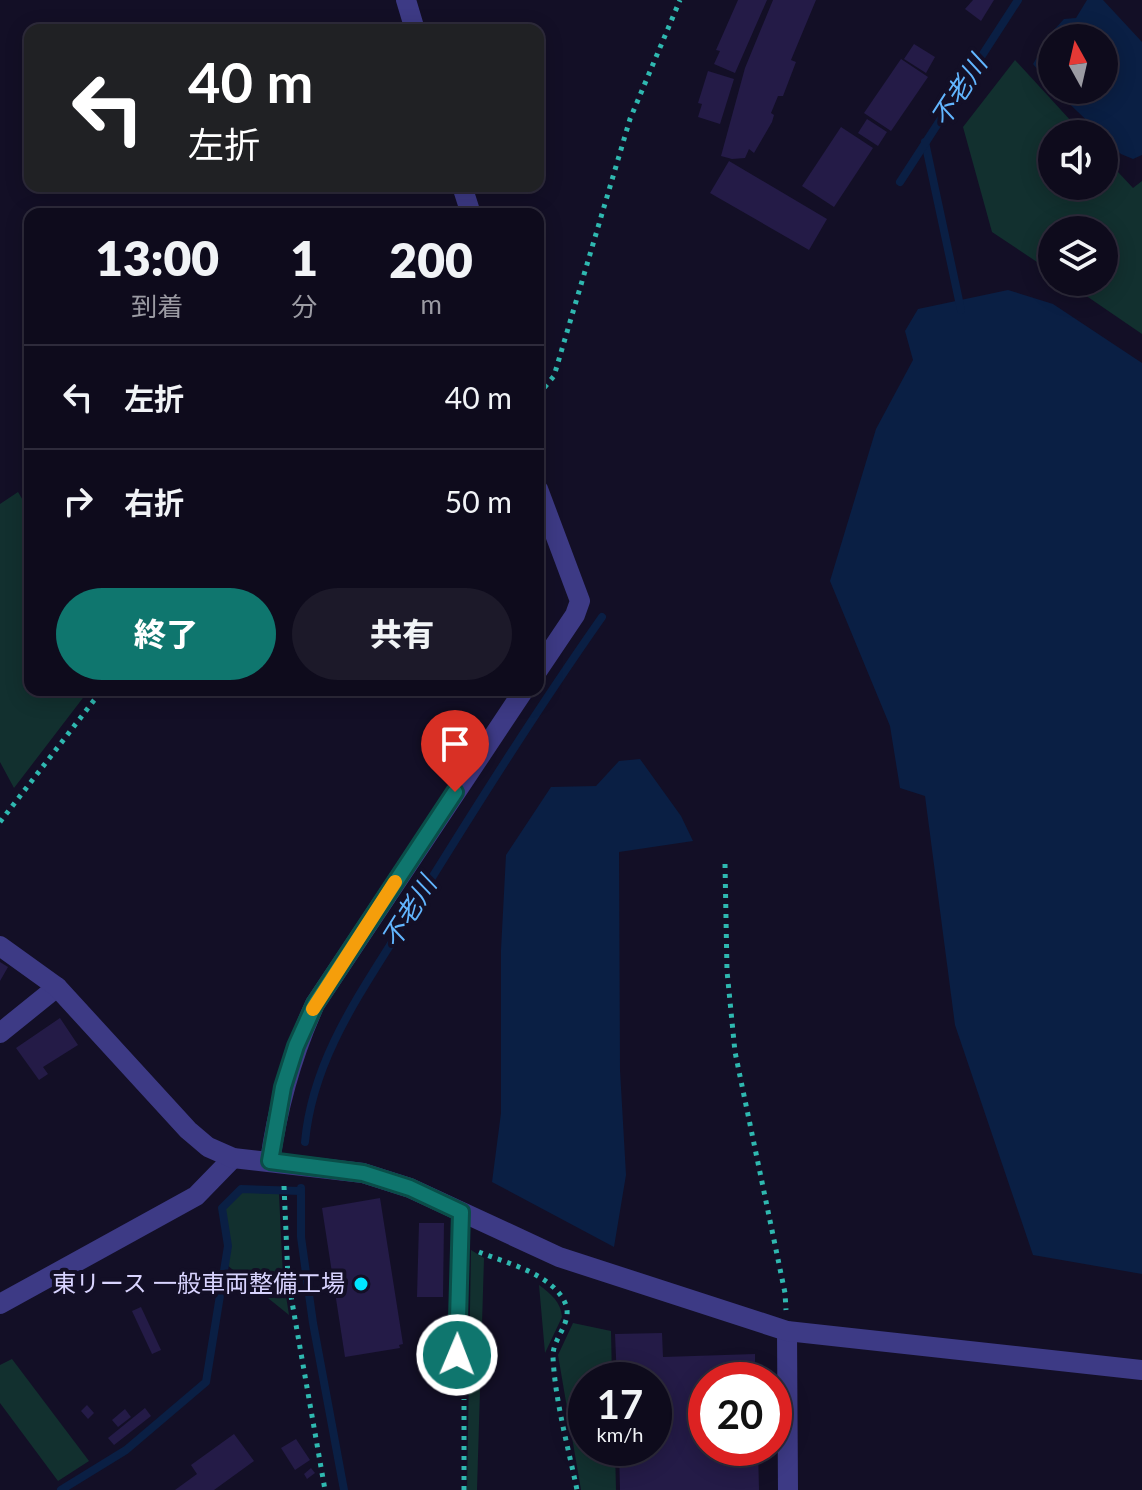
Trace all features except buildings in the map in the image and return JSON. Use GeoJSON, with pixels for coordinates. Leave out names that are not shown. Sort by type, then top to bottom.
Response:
{"type":"FeatureCollection","features":[{"type":"Feature","properties":{"kind":"street"},"geometry":{"type":"LineString","coordinates":[[406,0],[413,24]]}},
{"type":"Feature","properties":{"kind":"street"},"geometry":{"type":"LineString","coordinates":[[544,505],[580,601],[575,615],[544,661]]}},
{"type":"Feature","properties":{"kind":"street"},"geometry":{"type":"LineString","coordinates":[[270,1161],[283,1087],[296,1046],[315,1004],[520,696]]}},
{"type":"Feature","properties":{"kind":"street"},"geometry":{"type":"LineString","coordinates":[[0,946],[57,987],[188,1130],[208,1147],[233,1158],[363,1173],[410,1188],[559,1257],[787,1331],[1142,1370]]}},
{"type":"Feature","properties":{"kind":"street"},"geometry":{"type":"LineString","coordinates":[[0,1033],[57,987]]}},
{"type":"Feature","properties":{"kind":"street"},"geometry":{"type":"LineString","coordinates":[[0,1304],[196,1196],[233,1158]]}},
{"type":"Feature","properties":{"kind":"street"},"geometry":{"type":"LineString","coordinates":[[787,1331],[788,1490]]}},
{"type":"Feature","properties":{"kind":"lane"},"geometry":{"type":"LineString","coordinates":[[457,1382],[461,1212]]}},
{"type":"Feature","properties":{"kind":"path"},"geometry":{"type":"LineString","coordinates":[[544,388],[554,376],[630,119],[680,0]]}},
{"type":"Feature","properties":{"kind":"path"},"geometry":{"type":"LineString","coordinates":[[0,822],[97,696]]}},
{"type":"Feature","properties":{"kind":"path"},"geometry":{"type":"LineString","coordinates":[[725,864],[727,971],[735,1052],[785,1293],[787,1331]]}},
{"type":"Feature","properties":{"kind":"path"},"geometry":{"type":"LineString","coordinates":[[284,1191],[288,1279],[325,1490]]}},
{"type":"Feature","properties":{"kind":"path"},"geometry":{"type":"LineString","coordinates":[[459,1244],[535,1275],[559,1294],[566,1305],[568,1316],[552,1353],[577,1490]]}},
{"type":"Feature","properties":{"kind":"path"},"geometry":{"type":"LineString","coordinates":[[457,1382],[464,1399],[464,1490]]}},
{"type":"Feature","properties":{"kind":"green space"},"geometry":{"type":"Polygon","coordinates":[[[1015,60],[1038,85],[1038,104],[1055,104],[1070,120],[1038,120],[1038,200],[1118,200],[1118,172],[1133,188],[1142,181],[1142,334],[1086,296],[1118,296],[1118,216],[1038,216],[1038,263],[992,232],[963,127],[1015,60]]]}},
{"type":"Feature","properties":{"kind":"green space"},"geometry":{"type":"Polygon","coordinates":[[[18,492],[24,502],[24,696],[84,696],[14,788],[0,762],[0,504],[18,492]]]}},
{"type":"Feature","properties":{"kind":"green space"},"geometry":{"type":"Polygon","coordinates":[[[242,1192],[279,1194],[283,1277],[289,1315],[227,1265],[230,1246],[225,1208],[242,1192]]]}},
{"type":"Feature","properties":{"kind":"green space"},"geometry":{"type":"Polygon","coordinates":[[[471,1250],[484,1258],[477,1490],[467,1490],[471,1250]]]}},
{"type":"Feature","properties":{"kind":"green space"},"geometry":{"type":"Polygon","coordinates":[[[539,1285],[557,1303],[562,1317],[545,1353],[539,1285]]]}},
{"type":"Feature","properties":{"kind":"green space"},"geometry":{"type":"Polygon","coordinates":[[[573,1323],[611,1331],[612,1362],[568,1362],[568,1414],[558,1355],[573,1323]]]}},
{"type":"Feature","properties":{"kind":"green space"},"geometry":{"type":"Polygon","coordinates":[[[12,1359],[89,1461],[58,1481],[0,1403],[0,1365],[12,1359]]]}},
{"type":"Feature","properties":{"kind":"green space"},"geometry":{"type":"Polygon","coordinates":[[[577,1466],[615,1466],[616,1490],[581,1490],[577,1466]]]}},
{"type":"Feature","properties":{"kind":"water"},"geometry":{"type":"Polygon","coordinates":[[[1087,0],[1103,0],[1142,42],[1142,155],[1133,159],[1118,151],[1118,120],[1086,120],[1070,104],[1118,104],[1118,24],[1059,24],[1064,19],[1076,18],[1087,0]]]}},
{"type":"Feature","properties":{"kind":"water"},"geometry":{"type":"Polygon","coordinates":[[[1008,290],[1053,304],[1142,363],[1142,1274],[1033,1255],[955,1025],[925,796],[900,788],[890,726],[830,581],[876,429],[913,360],[905,331],[918,309],[1008,290]]]}},
{"type":"Feature","properties":{"kind":"water"},"geometry":{"type":"Polygon","coordinates":[[[640,759],[681,816],[693,841],[619,852],[620,1070],[626,1175],[614,1247],[492,1182],[501,1113],[501,950],[506,855],[551,787],[596,786],[619,761],[640,759]]]}},
{"type":"Feature","properties":{"kind":"waterway","name":"不老川"},"geometry":{"type":"LineString","coordinates":[[900,182],[1018,0]]}},
{"type":"Feature","properties":{"kind":"waterway"},"geometry":{"type":"LineString","coordinates":[[925,142],[961,310]]}},
{"type":"Feature","properties":{"kind":"waterway","name":"不老川"},"geometry":{"type":"LineString","coordinates":[[305,1142],[319,1079],[344,1022],[504,764],[602,617]]}},
{"type":"Feature","properties":{"kind":"waterway","name":"不老川"},"geometry":{"type":"LineString","coordinates":[[301,1188],[301,1237],[313,1323],[344,1490]]}},
{"type":"Feature","properties":{"kind":"waterway"},"geometry":{"type":"LineString","coordinates":[[61,1490],[126,1450],[206,1382],[228,1246],[222,1208],[241,1189],[301,1191]]}},
{"type":"Feature","properties":{"kind":"slow traffic"},"geometry":{"type":"LineString","coordinates":[[313,1009],[395,882]]}},
{"type":"Feature","properties":{"kind":"place","name":"東リース 一般車両整備工場"},"geometry":{"type":"Point","coordinates":[361,1284]}},
{"type":"Feature","properties":{"kind":"route"},"geometry":{"type":"LineString","coordinates":[[455,792],[315,1004],[296,1046],[283,1087],[270,1161],[363,1173],[410,1188],[461,1212],[457,1355]]}}]}
